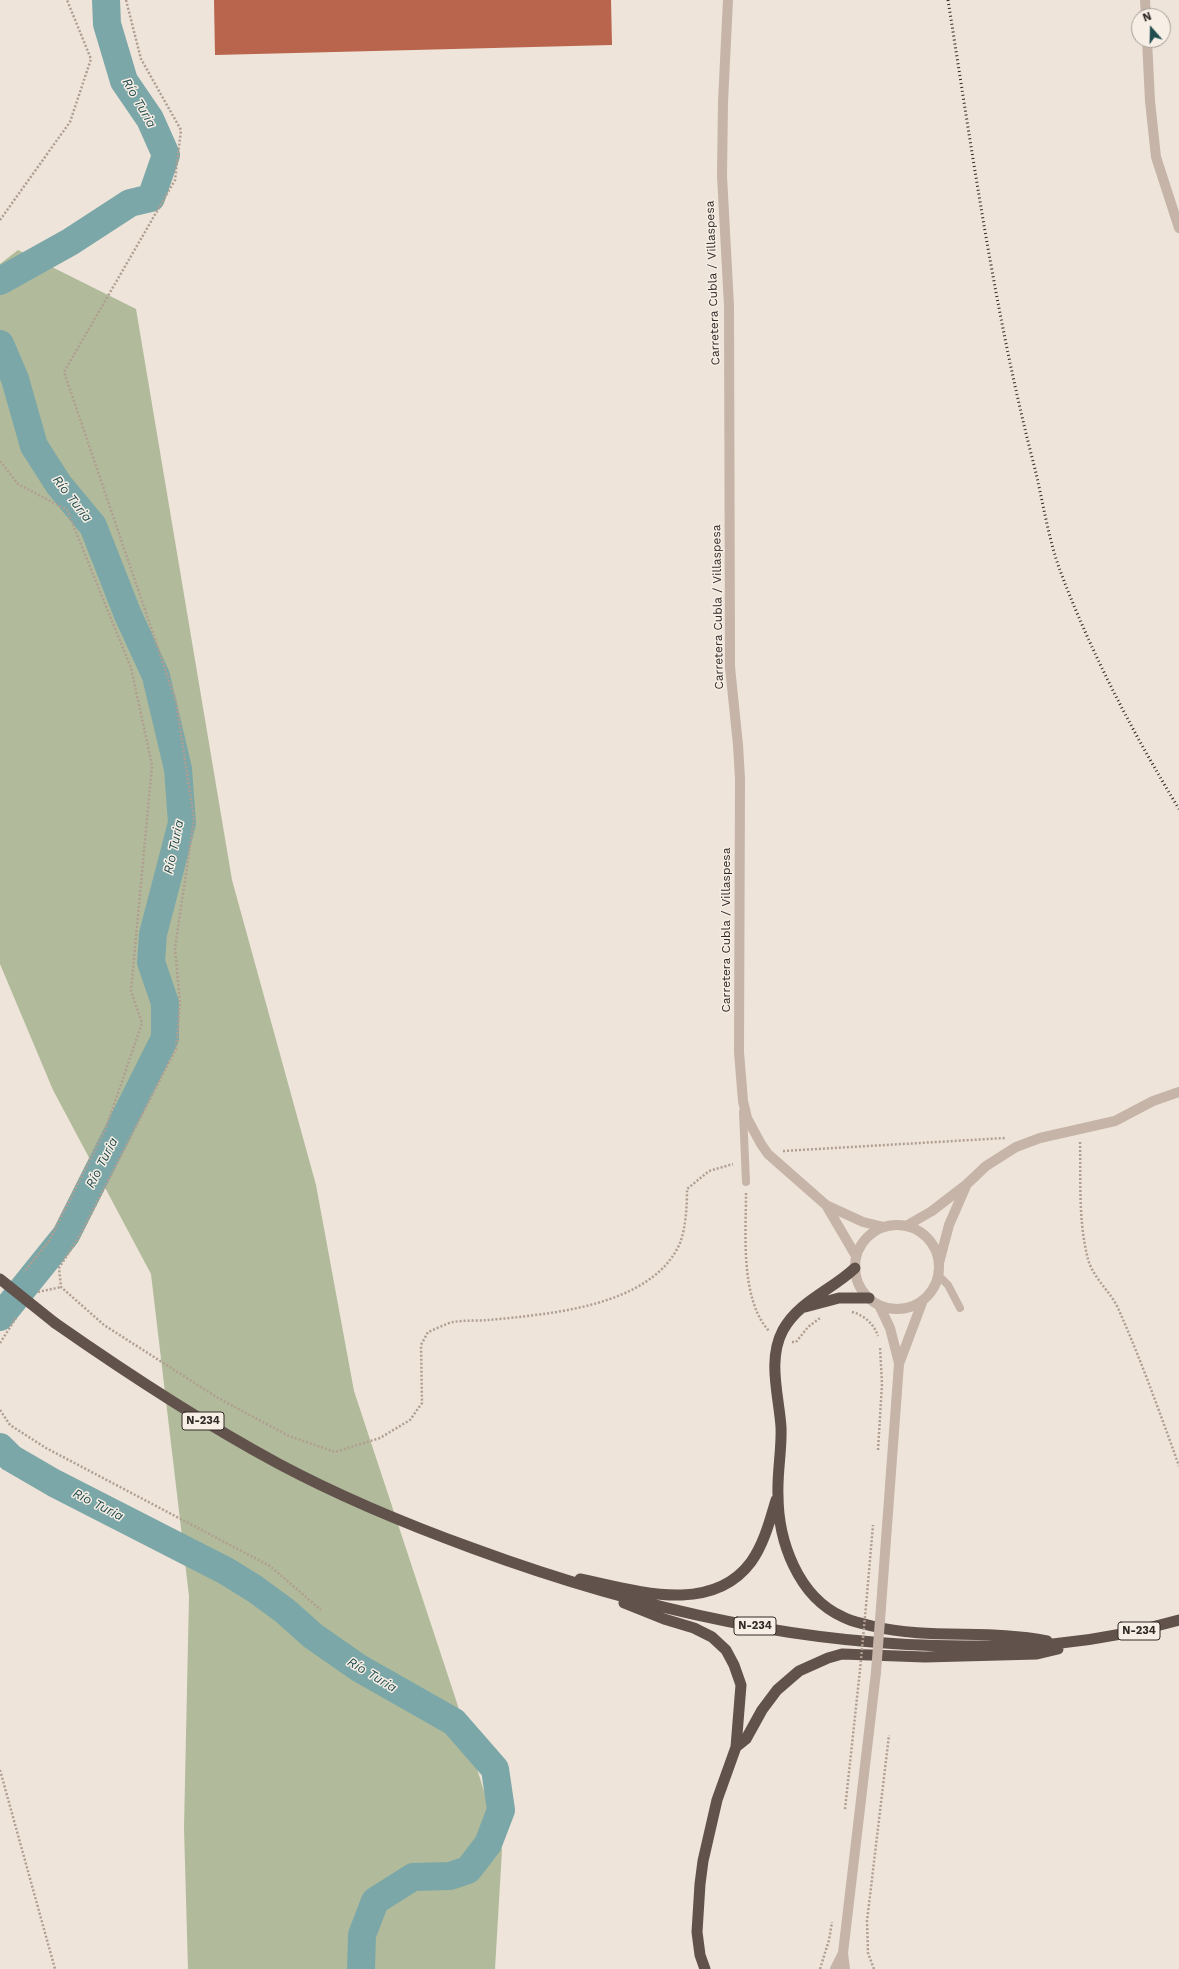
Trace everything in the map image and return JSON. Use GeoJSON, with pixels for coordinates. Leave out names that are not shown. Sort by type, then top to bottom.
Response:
{"type":"FeatureCollection","features":[{"type":"Feature","properties":{"kind":"highway"},"geometry":{"type":"LineString","coordinates":[[855,1268],[840,1281],[815,1296],[788,1322],[780,1336],[775,1361],[781,1440],[778,1495],[784,1542],[791,1560],[804,1584],[820,1602],[833,1613],[844,1618],[890,1630],[969,1636],[1026,1636],[1060,1643]]}},
{"type":"Feature","properties":{"kind":"highway","name":"N-234"},"geometry":{"type":"LineString","coordinates":[[0,1279],[55,1323],[128,1374],[172,1402],[281,1464],[361,1504],[522,1567],[588,1588],[701,1616],[813,1636],[924,1646],[1035,1646],[1136,1632],[1179,1620]]}},
{"type":"Feature","properties":{"kind":"highway"},"geometry":{"type":"LineString","coordinates":[[803,1308],[839,1298],[869,1298]]}},
{"type":"Feature","properties":{"kind":"highway"},"geometry":{"type":"LineString","coordinates":[[522,1567],[662,1595],[684,1596],[709,1591],[734,1579],[752,1561],[765,1535],[778,1495]]}},
{"type":"Feature","properties":{"kind":"highway"},"geometry":{"type":"LineString","coordinates":[[588,1588],[664,1619],[694,1628],[712,1637],[726,1650],[734,1665],[741,1685],[736,1748],[717,1800],[703,1860],[696,1932],[700,1955],[705,1969]]}},
{"type":"Feature","properties":{"kind":"highway"},"geometry":{"type":"LineString","coordinates":[[736,1748],[746,1738],[769,1700],[788,1680],[812,1664],[835,1656],[842,1654],[925,1657],[1037,1654],[1098,1638]]}},
{"type":"Feature","properties":{"kind":"street","name":"Carretera Cubla / Villaspesa"},"geometry":{"type":"LineString","coordinates":[[728,0],[722,102],[722,176],[729,306],[730,667],[740,779],[739,1052],[743,1101],[753,1131],[768,1154],[826,1205],[858,1220],[884,1227]]}},
{"type":"Feature","properties":{"kind":"street"},"geometry":{"type":"LineString","coordinates":[[1147,48],[1150,101],[1156,157],[1177,216],[1179,228]]}},
{"type":"Feature","properties":{"kind":"street"},"geometry":{"type":"LineString","coordinates":[[906,1226],[932,1211],[967,1184],[986,1166],[1002,1155],[1027,1142],[1114,1121],[1153,1101],[1179,1092]]}},
{"type":"Feature","properties":{"kind":"street"},"geometry":{"type":"LineString","coordinates":[[845,1969],[843,1953],[876,1672],[899,1364],[923,1300],[931,1291],[938,1275],[939,1263],[949,1225],[967,1184]]}},
{"type":"Feature","properties":{"kind":"street","name":"Carretera Cubla / Villaspesa"},"geometry":{"type":"LineString","coordinates":[[826,1205],[856,1256]]}},
{"type":"Feature","properties":{"kind":"street"},"geometry":{"type":"LineString","coordinates":[[923,1300],[905,1308],[889,1308],[879,1305],[869,1298],[858,1283],[855,1268],[856,1256],[866,1238],[874,1231],[893,1225],[906,1226],[912,1227],[927,1237],[936,1252],[939,1263]]}},
{"type":"Feature","properties":{"kind":"street"},"geometry":{"type":"LineString","coordinates":[[879,1305],[890,1328],[899,1364]]}},
{"type":"Feature","properties":{"kind":"street"},"geometry":{"type":"LineString","coordinates":[[835,1969],[843,1953]]}},
{"type":"Feature","properties":{"kind":"lane"},"geometry":{"type":"LineString","coordinates":[[743,1101],[744,1161],[746,1182]]}},
{"type":"Feature","properties":{"kind":"lane"},"geometry":{"type":"LineString","coordinates":[[938,1275],[948,1285],[960,1308]]}},
{"type":"Feature","properties":{"kind":"lane"},"geometry":{"type":"LineString","coordinates":[[698,1969],[700,1955]]}},
{"type":"Feature","properties":{"kind":"path"},"geometry":{"type":"LineString","coordinates":[[0,220],[70,122],[91,59],[67,0]]}},
{"type":"Feature","properties":{"kind":"path"},"geometry":{"type":"LineString","coordinates":[[126,0],[141,59],[181,130],[175,180],[64,372],[176,701],[194,819],[175,948],[180,1004],[176,1049],[80,1235],[58,1268],[61,1287],[104,1326],[218,1398],[289,1436],[335,1452],[380,1438],[410,1420],[422,1403],[421,1345],[428,1332],[453,1322],[547,1313],[595,1304],[635,1289],[665,1266],[680,1242],[686,1210],[687,1189],[708,1171],[744,1161]]}},
{"type":"Feature","properties":{"kind":"path"},"geometry":{"type":"LineString","coordinates":[[0,461],[18,484],[68,510],[131,668],[152,765],[131,990],[142,1023],[106,1128],[49,1241],[24,1272]]}},
{"type":"Feature","properties":{"kind":"path"},"geometry":{"type":"LineString","coordinates":[[1080,1130],[1081,1221],[1088,1260],[1100,1284],[1116,1305],[1132,1339],[1179,1466]]}},
{"type":"Feature","properties":{"kind":"path"},"geometry":{"type":"LineString","coordinates":[[768,1154],[782,1151],[1009,1138],[1027,1142]]}},
{"type":"Feature","properties":{"kind":"path"},"geometry":{"type":"LineString","coordinates":[[746,1182],[747,1263],[751,1293],[758,1314],[768,1330],[792,1342],[796,1342],[812,1324],[822,1317]]}},
{"type":"Feature","properties":{"kind":"path"},"geometry":{"type":"LineString","coordinates":[[38,1292],[61,1287]]}},
{"type":"Feature","properties":{"kind":"path"},"geometry":{"type":"LineString","coordinates":[[848,1312],[861,1316],[867,1320],[874,1327],[879,1340]]}},
{"type":"Feature","properties":{"kind":"path"},"geometry":{"type":"LineString","coordinates":[[0,1343],[16,1318]]}},
{"type":"Feature","properties":{"kind":"path"},"geometry":{"type":"LineString","coordinates":[[878,1452],[882,1379],[880,1344]]}},
{"type":"Feature","properties":{"kind":"path"},"geometry":{"type":"LineString","coordinates":[[0,1410],[10,1425],[46,1448],[270,1566],[321,1610]]}},
{"type":"Feature","properties":{"kind":"path"},"geometry":{"type":"LineString","coordinates":[[845,1814],[860,1670],[873,1520]]}},
{"type":"Feature","properties":{"kind":"path"},"geometry":{"type":"LineString","coordinates":[[874,1969],[868,1953],[867,1921],[889,1735]]}},
{"type":"Feature","properties":{"kind":"path"},"geometry":{"type":"LineString","coordinates":[[0,1770],[55,1969]]}},
{"type":"Feature","properties":{"kind":"path"},"geometry":{"type":"LineString","coordinates":[[820,1969],[830,1940],[833,1920]]}},
{"type":"Feature","properties":{"kind":"green space"},"geometry":{"type":"Polygon","coordinates":[[[18,250],[136,309],[232,880],[316,1185],[354,1391],[456,1700],[502,1850],[495,1969],[188,1969],[184,1828],[189,1596],[151,1274],[53,1090],[0,964],[0,264],[18,250]]]}},
{"type":"Feature","properties":{"kind":"building"},"geometry":{"type":"Polygon","coordinates":[[[214,0],[611,0],[612,45],[215,55],[214,0]]]}},
{"type":"Feature","properties":{"kind":"waterway","name":"Río Turia"},"geometry":{"type":"LineString","coordinates":[[0,281],[70,242],[130,203],[151,198],[166,155],[150,119],[124,81],[107,24],[106,0]]}},
{"type":"Feature","properties":{"kind":"waterway","name":"Río Turia"},"geometry":{"type":"LineString","coordinates":[[0,344],[15,379],[34,446],[59,485],[93,526],[128,615],[156,676],[178,769],[182,823],[153,934],[151,962],[165,1003],[165,1038],[66,1235],[0,1317]]}},
{"type":"Feature","properties":{"kind":"waterway","name":"Río Turia"},"geometry":{"type":"LineString","coordinates":[[0,1447],[11,1458],[54,1483],[226,1571],[255,1589],[285,1611],[313,1636],[359,1668],[454,1722],[495,1769],[501,1810],[488,1844],[468,1870],[450,1876],[413,1877],[375,1901],[362,1935],[361,1969]]}},
{"type":"Feature","properties":{"kind":"railway"},"geometry":{"type":"LineString","coordinates":[[948,0],[996,295],[1053,548],[1073,604],[1100,664],[1130,723],[1179,809]]}}]}
